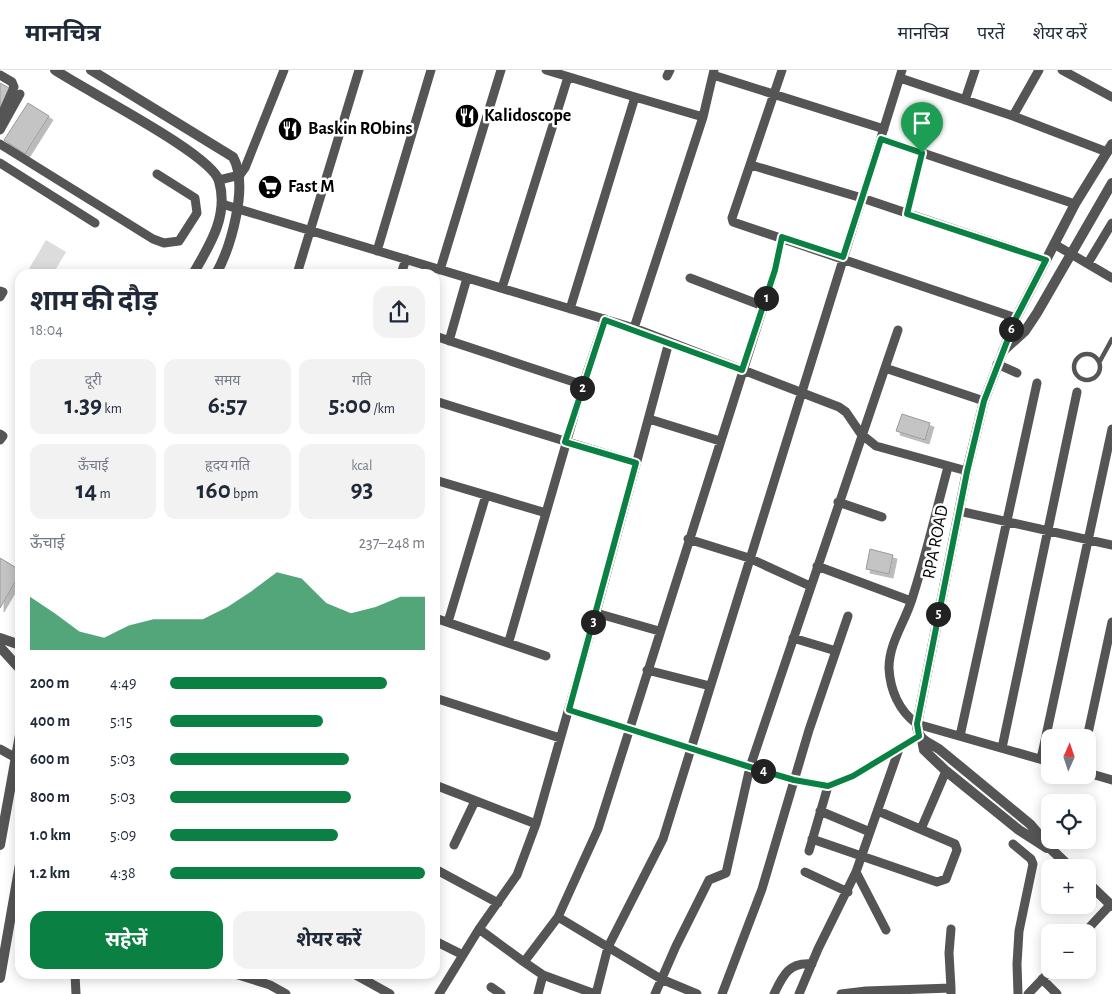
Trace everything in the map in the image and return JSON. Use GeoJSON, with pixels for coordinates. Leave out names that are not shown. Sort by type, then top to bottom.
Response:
{"type":"FeatureCollection","features":[{"type":"Feature","properties":{"kind":"street"},"geometry":{"type":"LineString","coordinates":[[55,70],[69,74],[184,147],[213,170],[219,180],[222,204],[215,233],[196,269]]}},
{"type":"Feature","properties":{"kind":"street"},"geometry":{"type":"LineString","coordinates":[[219,269],[223,261],[237,208],[240,175],[252,154],[284,70]]}},
{"type":"Feature","properties":{"kind":"street"},"geometry":{"type":"LineString","coordinates":[[298,269],[359,70]]}},
{"type":"Feature","properties":{"kind":"street"},"geometry":{"type":"LineString","coordinates":[[377,250],[431,70]]}},
{"type":"Feature","properties":{"kind":"street"},"geometry":{"type":"LineString","coordinates":[[501,70],[440,270],[634,328],[839,406],[846,412],[861,434],[876,446],[967,472]]}},
{"type":"Feature","properties":{"kind":"street"},"geometry":{"type":"LineString","coordinates":[[546,70],[704,117]]}},
{"type":"Feature","properties":{"kind":"street"},"geometry":{"type":"LineString","coordinates":[[782,70],[732,218],[733,222],[843,257],[897,279],[1016,318]]}},
{"type":"Feature","properties":{"kind":"street"},"geometry":{"type":"LineString","coordinates":[[965,100],[975,70]]}},
{"type":"Feature","properties":{"kind":"street"},"geometry":{"type":"LineString","coordinates":[[1013,116],[1039,70]]}},
{"type":"Feature","properties":{"kind":"street"},"geometry":{"type":"LineString","coordinates":[[1062,70],[1112,96]]}},
{"type":"Feature","properties":{"kind":"street"},"geometry":{"type":"LineString","coordinates":[[93,71],[233,157],[240,175]]}},
{"type":"Feature","properties":{"kind":"street"},"geometry":{"type":"LineString","coordinates":[[634,328],[704,117],[713,72],[774,96],[884,129]]}},
{"type":"Feature","properties":{"kind":"street"},"geometry":{"type":"LineString","coordinates":[[479,929],[543,975],[595,994],[608,947],[663,839],[800,392],[901,74],[965,100],[1109,148]]}},
{"type":"Feature","properties":{"kind":"street"},"geometry":{"type":"LineString","coordinates":[[0,75],[14,84],[1,116]]}},
{"type":"Feature","properties":{"kind":"street"},"geometry":{"type":"LineString","coordinates":[[502,288],[568,77]]}},
{"type":"Feature","properties":{"kind":"street"},"geometry":{"type":"LineString","coordinates":[[0,130],[20,94]]}},
{"type":"Feature","properties":{"kind":"street"},"geometry":{"type":"LineString","coordinates":[[570,309],[635,97]]}},
{"type":"Feature","properties":{"kind":"street"},"geometry":{"type":"LineString","coordinates":[[881,139],[1075,204]]}},
{"type":"Feature","properties":{"kind":"street"},"geometry":{"type":"LineString","coordinates":[[0,144],[153,239],[164,243],[179,241],[197,213],[195,198],[157,174]]}},
{"type":"Feature","properties":{"kind":"street","name":"RPA ROAD"},"geometry":{"type":"LineString","coordinates":[[1052,850],[1019,830],[946,771],[924,750],[917,724],[967,472],[984,401],[1016,318],[1075,204],[1109,148]]}},
{"type":"Feature","properties":{"kind":"street"},"geometry":{"type":"LineString","coordinates":[[907,214],[922,153]]}},
{"type":"Feature","properties":{"kind":"street"},"geometry":{"type":"LineString","coordinates":[[0,163],[95,222]]}},
{"type":"Feature","properties":{"kind":"street"},"geometry":{"type":"LineString","coordinates":[[751,165],[862,198],[1046,260]]}},
{"type":"Feature","properties":{"kind":"street"},"geometry":{"type":"LineString","coordinates":[[38,187],[44,170]]}},
{"type":"Feature","properties":{"kind":"street"},"geometry":{"type":"LineString","coordinates":[[219,180],[240,175]]}},
{"type":"Feature","properties":{"kind":"street","name":"RPA ROAD"},"geometry":{"type":"LineString","coordinates":[[1002,352],[1025,331],[1112,183]]}},
{"type":"Feature","properties":{"kind":"street"},"geometry":{"type":"LineString","coordinates":[[222,204],[437,269]]}},
{"type":"Feature","properties":{"kind":"street"},"geometry":{"type":"LineString","coordinates":[[1088,263],[1112,223]]}},
{"type":"Feature","properties":{"kind":"street"},"geometry":{"type":"LineString","coordinates":[[524,962],[558,917],[598,829],[628,728],[775,270],[782,237]]}},
{"type":"Feature","properties":{"kind":"street"},"geometry":{"type":"LineString","coordinates":[[1054,244],[1112,278]]}},
{"type":"Feature","properties":{"kind":"street"},"geometry":{"type":"LineString","coordinates":[[403,269],[406,259]]}},
{"type":"Feature","properties":{"kind":"street"},"geometry":{"type":"LineString","coordinates":[[449,340],[467,278]]}},
{"type":"Feature","properties":{"kind":"street"},"geometry":{"type":"LineString","coordinates":[[690,278],[763,306]]}},
{"type":"Feature","properties":{"kind":"street"},"geometry":{"type":"LineString","coordinates":[[0,290],[3,292],[0,297]]}},
{"type":"Feature","properties":{"kind":"street"},"geometry":{"type":"LineString","coordinates":[[509,641],[565,442],[605,320]]}},
{"type":"Feature","properties":{"kind":"street"},"geometry":{"type":"LineString","coordinates":[[655,994],[709,880],[726,873],[750,767],[861,434],[898,330]]}},
{"type":"Feature","properties":{"kind":"street"},"geometry":{"type":"LineString","coordinates":[[440,337],[583,385]]}},
{"type":"Feature","properties":{"kind":"street"},"geometry":{"type":"LineString","coordinates":[[439,994],[479,929],[517,875],[536,824],[596,613],[669,342]]}},
{"type":"Feature","properties":{"kind":"street"},"geometry":{"type":"LineString","coordinates":[[997,364],[1017,373]]}},
{"type":"Feature","properties":{"kind":"street"},"geometry":{"type":"LineString","coordinates":[[885,368],[984,401]]}},
{"type":"Feature","properties":{"kind":"street"},"geometry":{"type":"LineString","coordinates":[[960,736],[1037,383]]}},
{"type":"Feature","properties":{"kind":"street"},"geometry":{"type":"LineString","coordinates":[[1002,748],[1077,392]]}},
{"type":"Feature","properties":{"kind":"street"},"geometry":{"type":"LineString","coordinates":[[440,403],[636,463]]}},
{"type":"Feature","properties":{"kind":"street"},"geometry":{"type":"LineString","coordinates":[[649,419],[720,441]]}},
{"type":"Feature","properties":{"kind":"street"},"geometry":{"type":"LineString","coordinates":[[1051,729],[1112,429]]}},
{"type":"Feature","properties":{"kind":"street"},"geometry":{"type":"LineString","coordinates":[[0,434],[3,436],[0,440]]}},
{"type":"Feature","properties":{"kind":"street"},"geometry":{"type":"LineString","coordinates":[[948,467],[912,601],[892,647],[889,670],[894,693],[904,714],[917,724],[1041,760]]}},
{"type":"Feature","properties":{"kind":"street"},"geometry":{"type":"LineString","coordinates":[[440,481],[546,514]]}},
{"type":"Feature","properties":{"kind":"street"},"geometry":{"type":"LineString","coordinates":[[448,622],[486,495]]}},
{"type":"Feature","properties":{"kind":"street"},"geometry":{"type":"LineString","coordinates":[[838,502],[882,517]]}},
{"type":"Feature","properties":{"kind":"street"},"geometry":{"type":"LineString","coordinates":[[959,511],[1112,545]]}},
{"type":"Feature","properties":{"kind":"street"},"geometry":{"type":"LineString","coordinates":[[688,539],[749,558],[810,586]]}},
{"type":"Feature","properties":{"kind":"street"},"geometry":{"type":"LineString","coordinates":[[817,566],[912,601]]}},
{"type":"Feature","properties":{"kind":"street"},"geometry":{"type":"LineString","coordinates":[[596,613],[659,631]]}},
{"type":"Feature","properties":{"kind":"street"},"geometry":{"type":"LineString","coordinates":[[722,994],[762,889],[794,780],[848,616]]}},
{"type":"Feature","properties":{"kind":"street"},"geometry":{"type":"LineString","coordinates":[[440,620],[509,641],[546,656]]}},
{"type":"Feature","properties":{"kind":"street"},"geometry":{"type":"LineString","coordinates":[[1089,729],[1112,622]]}},
{"type":"Feature","properties":{"kind":"street"},"geometry":{"type":"LineString","coordinates":[[0,638],[15,643]]}},
{"type":"Feature","properties":{"kind":"street"},"geometry":{"type":"LineString","coordinates":[[793,638],[836,651]]}},
{"type":"Feature","properties":{"kind":"street"},"geometry":{"type":"LineString","coordinates":[[0,647],[15,664]]}},
{"type":"Feature","properties":{"kind":"street"},"geometry":{"type":"LineString","coordinates":[[647,670],[710,686]]}},
{"type":"Feature","properties":{"kind":"street"},"geometry":{"type":"LineString","coordinates":[[440,700],[560,738]]}},
{"type":"Feature","properties":{"kind":"street"},"geometry":{"type":"LineString","coordinates":[[569,710],[794,780],[828,786],[853,776],[921,738]]}},
{"type":"Feature","properties":{"kind":"street","name":"RPA ROAD"},"geometry":{"type":"LineString","coordinates":[[921,738],[939,749],[1030,824],[1062,859]]}},
{"type":"Feature","properties":{"kind":"street"},"geometry":{"type":"LineString","coordinates":[[0,749],[15,757]]}},
{"type":"Feature","properties":{"kind":"street"},"geometry":{"type":"LineString","coordinates":[[799,994],[848,892],[900,749]]}},
{"type":"Feature","properties":{"kind":"street"},"geometry":{"type":"LineString","coordinates":[[0,845],[15,763]]}},
{"type":"Feature","properties":{"kind":"street"},"geometry":{"type":"LineString","coordinates":[[921,828],[946,771]]}},
{"type":"Feature","properties":{"kind":"street"},"geometry":{"type":"LineString","coordinates":[[1096,775],[1112,780]]}},
{"type":"Feature","properties":{"kind":"street"},"geometry":{"type":"LineString","coordinates":[[809,851],[828,786]]}},
{"type":"Feature","properties":{"kind":"street"},"geometry":{"type":"LineString","coordinates":[[440,787],[536,824]]}},
{"type":"Feature","properties":{"kind":"street"},"geometry":{"type":"LineString","coordinates":[[454,845],[475,801]]}},
{"type":"Feature","properties":{"kind":"street"},"geometry":{"type":"LineString","coordinates":[[820,811],[870,832]]}},
{"type":"Feature","properties":{"kind":"street"},"geometry":{"type":"LineString","coordinates":[[812,839],[937,882],[943,882],[946,879],[957,850],[955,844],[878,811]]}},
{"type":"Feature","properties":{"kind":"street"},"geometry":{"type":"LineString","coordinates":[[1013,844],[1031,859],[1033,864],[1020,931],[1017,964],[1018,994]]}},
{"type":"Feature","properties":{"kind":"street"},"geometry":{"type":"LineString","coordinates":[[440,872],[498,903]]}},
{"type":"Feature","properties":{"kind":"street"},"geometry":{"type":"LineString","coordinates":[[805,872],[848,892]]}},
{"type":"Feature","properties":{"kind":"street"},"geometry":{"type":"LineString","coordinates":[[856,872],[886,930]]}},
{"type":"Feature","properties":{"kind":"street"},"geometry":{"type":"LineString","coordinates":[[1093,924],[1111,905],[1096,891]]}},
{"type":"Feature","properties":{"kind":"street"},"geometry":{"type":"LineString","coordinates":[[0,978],[15,914]]}},
{"type":"Feature","properties":{"kind":"street"},"geometry":{"type":"LineString","coordinates":[[558,917],[661,980],[697,994]]}},
{"type":"Feature","properties":{"kind":"street"},"geometry":{"type":"LineString","coordinates":[[841,994],[951,991],[949,953],[951,929]]}},
{"type":"Feature","properties":{"kind":"street"},"geometry":{"type":"LineString","coordinates":[[440,944],[463,955]]}},
{"type":"Feature","properties":{"kind":"street"},"geometry":{"type":"LineString","coordinates":[[774,994],[787,970],[794,965],[812,964]]}},
{"type":"Feature","properties":{"kind":"street"},"geometry":{"type":"LineString","coordinates":[[538,994],[543,975]]}},
{"type":"Feature","properties":{"kind":"street"},"geometry":{"type":"LineString","coordinates":[[75,979],[76,994]]}},
{"type":"Feature","properties":{"kind":"street"},"geometry":{"type":"LineString","coordinates":[[251,979],[270,985],[286,994]]}},
{"type":"Feature","properties":{"kind":"street"},"geometry":{"type":"LineString","coordinates":[[363,979],[390,994]]}},
{"type":"Feature","properties":{"kind":"street"},"geometry":{"type":"LineString","coordinates":[[1028,994],[1042,979],[1057,994]]}},
{"type":"Feature","properties":{"kind":"street"},"geometry":{"type":"LineString","coordinates":[[491,987],[501,994]]}},
{"type":"Feature","properties":{"kind":"lane"},"geometry":{"type":"LineString","coordinates":[[1100,361],[1080,354],[1074,362],[1074,371],[1093,380],[1101,370],[1100,361],[1112,339]]}},
{"type":"Feature","properties":{"kind":"shaded area"},"geometry":{"type":"Polygon","coordinates":[[[46,240],[66,252],[56,269],[29,269],[46,240]]]}},
{"type":"Feature","properties":{"kind":"building"},"geometry":{"type":"Polygon","coordinates":[[[0,83],[11,89],[0,108],[0,83]]]}},
{"type":"Feature","properties":{"kind":"building"},"geometry":{"type":"Polygon","coordinates":[[[28,103],[49,116],[25,154],[4,140],[28,103]]]}},
{"type":"Feature","properties":{"kind":"building"},"geometry":{"type":"Polygon","coordinates":[[[902,414],[930,423],[925,440],[896,431],[902,414]]]}},
{"type":"Feature","properties":{"kind":"building"},"geometry":{"type":"Polygon","coordinates":[[[870,549],[893,555],[889,574],[866,569],[870,549]]]}},
{"type":"Feature","properties":{"kind":"building"},"geometry":{"type":"Polygon","coordinates":[[[0,558],[15,567],[15,582],[0,608],[0,558]]]}},
{"type":"Feature","properties":{"kind":"place","name":"Kalidoscope"},"geometry":{"type":"Point","coordinates":[467,116]}},
{"type":"Feature","properties":{"kind":"place","name":"Baskin RObins"},"geometry":{"type":"Point","coordinates":[290,129]}},
{"type":"Feature","properties":{"kind":"place","name":"Fast M"},"geometry":{"type":"Point","coordinates":[270,187]}},
{"type":"Feature","properties":{"kind":"route"},"geometry":{"type":"LineString","coordinates":[[881,139],[922,153],[907,214],[1046,260],[1016,318],[984,401],[967,472],[917,724],[919,736],[853,776],[828,786],[794,780],[569,710],[636,463],[565,442],[605,320],[634,328],[742,370],[775,270],[782,237],[843,257],[881,139]]}}]}
